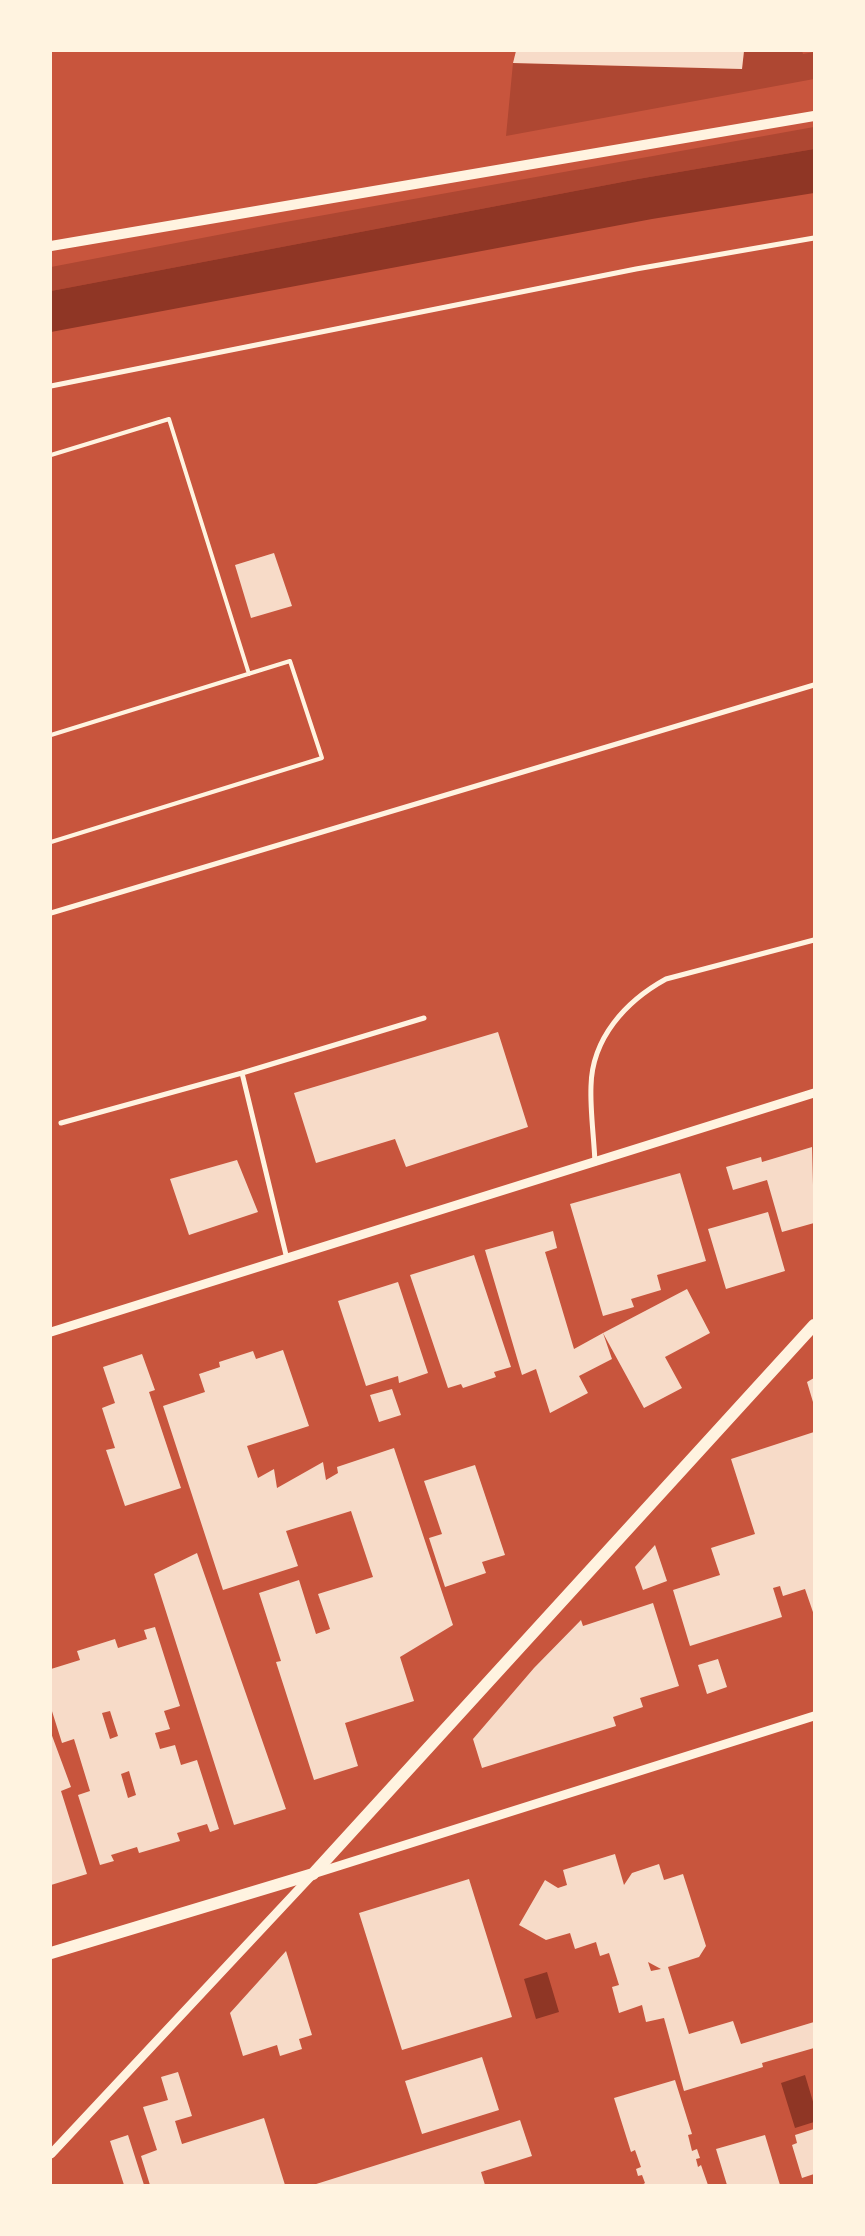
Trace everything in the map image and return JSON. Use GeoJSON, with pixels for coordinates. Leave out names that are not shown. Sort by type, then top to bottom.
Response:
{"type":"FeatureCollection","features":[{"type":"Feature","properties":{"kind":"main road"},"geometry":{"type":"LineString","coordinates":[[51,246],[814,116]]}},
{"type":"Feature","properties":{"kind":"main road"},"geometry":{"type":"LineString","coordinates":[[51,1953],[313,1874],[814,1325]]}},
{"type":"Feature","properties":{"kind":"street"},"geometry":{"type":"LineString","coordinates":[[51,386],[636,270],[814,238]]}},
{"type":"Feature","properties":{"kind":"street"},"geometry":{"type":"LineString","coordinates":[[51,913],[814,685]]}},
{"type":"Feature","properties":{"kind":"street"},"geometry":{"type":"LineString","coordinates":[[595,1163],[591,1085],[594,1063],[612,1023],[628,1005],[646,990],[666,979],[814,940]]}},
{"type":"Feature","properties":{"kind":"street"},"geometry":{"type":"LineString","coordinates":[[61,1122],[242,1073],[424,1018]]}},
{"type":"Feature","properties":{"kind":"street"},"geometry":{"type":"LineString","coordinates":[[242,1073],[287,1259]]}},
{"type":"Feature","properties":{"kind":"street"},"geometry":{"type":"LineString","coordinates":[[51,1332],[595,1163],[814,1092]]}},
{"type":"Feature","properties":{"kind":"street"},"geometry":{"type":"LineString","coordinates":[[51,2154],[313,1874],[814,1716]]}},
{"type":"Feature","properties":{"kind":"lane"},"geometry":{"type":"LineString","coordinates":[[51,455],[169,419],[249,674]]}},
{"type":"Feature","properties":{"kind":"lane"},"geometry":{"type":"LineString","coordinates":[[51,735],[290,661],[322,758],[51,842]]}},
{"type":"Feature","properties":{"kind":"shaded area"},"geometry":{"type":"Polygon","coordinates":[[[744,51],[802,51],[803,54],[814,52],[814,79],[506,136],[513,63],[742,69],[744,51]]]}},
{"type":"Feature","properties":{"kind":"shaded area"},"geometry":{"type":"Polygon","coordinates":[[[814,127],[814,149],[638,179],[51,291],[51,267],[280,223],[814,127]]]}},
{"type":"Feature","properties":{"kind":"shaded area"},"geometry":{"type":"Polygon","coordinates":[[[814,149],[814,193],[652,219],[51,332],[51,291],[638,179],[814,149]]]}},
{"type":"Feature","properties":{"kind":"shaded area"},"geometry":{"type":"Polygon","coordinates":[[[547,1972],[559,2012],[536,2019],[524,1979],[547,1972]]]}},
{"type":"Feature","properties":{"kind":"shaded area"},"geometry":{"type":"Polygon","coordinates":[[[805,2075],[814,2105],[814,2122],[795,2128],[781,2083],[805,2075]]]}},
{"type":"Feature","properties":{"kind":"building"},"geometry":{"type":"Polygon","coordinates":[[[516,51],[744,51],[742,69],[513,63],[516,51]]]}},
{"type":"Feature","properties":{"kind":"building"},"geometry":{"type":"Polygon","coordinates":[[[274,553],[292,606],[251,618],[235,565],[274,553]]]}},
{"type":"Feature","properties":{"kind":"building"},"geometry":{"type":"Polygon","coordinates":[[[498,1032],[528,1127],[406,1167],[395,1139],[316,1163],[294,1093],[498,1032]]]}},
{"type":"Feature","properties":{"kind":"building"},"geometry":{"type":"Polygon","coordinates":[[[812,1147],[814,1223],[782,1232],[767,1180],[733,1190],[726,1167],[761,1157],[762,1162],[812,1147]]]}},
{"type":"Feature","properties":{"kind":"building"},"geometry":{"type":"Polygon","coordinates":[[[237,1160],[258,1212],[189,1235],[170,1179],[237,1160]]]}},
{"type":"Feature","properties":{"kind":"building"},"geometry":{"type":"Polygon","coordinates":[[[680,1173],[706,1261],[657,1275],[661,1290],[631,1299],[634,1307],[603,1316],[570,1204],[680,1173]]]}},
{"type":"Feature","properties":{"kind":"building"},"geometry":{"type":"Polygon","coordinates":[[[768,1212],[785,1271],[726,1289],[708,1229],[768,1212]]]}},
{"type":"Feature","properties":{"kind":"building"},"geometry":{"type":"Polygon","coordinates":[[[553,1231],[557,1248],[545,1252],[574,1349],[603,1333],[612,1359],[579,1376],[588,1393],[550,1413],[536,1369],[522,1375],[485,1250],[553,1231]]]}},
{"type":"Feature","properties":{"kind":"building"},"geometry":{"type":"Polygon","coordinates":[[[474,1255],[511,1367],[494,1372],[496,1377],[463,1388],[461,1384],[448,1388],[410,1275],[474,1255]]]}},
{"type":"Feature","properties":{"kind":"building"},"geometry":{"type":"Polygon","coordinates":[[[398,1282],[428,1373],[399,1383],[398,1376],[366,1386],[338,1301],[398,1282]]]}},
{"type":"Feature","properties":{"kind":"building"},"geometry":{"type":"Polygon","coordinates":[[[687,1289],[710,1333],[665,1357],[682,1388],[644,1408],[603,1333],[687,1289]]]}},
{"type":"Feature","properties":{"kind":"building"},"geometry":{"type":"Polygon","coordinates":[[[283,1350],[309,1426],[247,1446],[258,1478],[274,1469],[277,1488],[323,1462],[326,1480],[338,1473],[337,1467],[394,1448],[453,1625],[400,1657],[414,1701],[345,1723],[358,1766],[314,1780],[276,1662],[281,1661],[259,1593],[299,1580],[316,1634],[330,1629],[318,1594],[373,1577],[351,1511],[286,1531],[298,1566],[223,1590],[163,1406],[205,1392],[199,1374],[220,1367],[219,1362],[253,1351],[256,1359],[283,1350]]]}},
{"type":"Feature","properties":{"kind":"building"},"geometry":{"type":"Polygon","coordinates":[[[142,1354],[155,1390],[149,1392],[181,1488],[125,1506],[106,1450],[115,1448],[102,1408],[115,1403],[103,1367],[142,1354]]]}},
{"type":"Feature","properties":{"kind":"building"},"geometry":{"type":"Polygon","coordinates":[[[814,1378],[814,1402],[813,1402],[807,1382],[814,1378]]]}},
{"type":"Feature","properties":{"kind":"building"},"geometry":{"type":"Polygon","coordinates":[[[392,1389],[401,1415],[379,1422],[370,1395],[392,1389]]]}},
{"type":"Feature","properties":{"kind":"building"},"geometry":{"type":"Polygon","coordinates":[[[814,1432],[814,1615],[805,1589],[783,1596],[780,1586],[773,1588],[782,1617],[690,1646],[673,1590],[720,1575],[711,1548],[755,1534],[731,1459],[814,1432]]]}},
{"type":"Feature","properties":{"kind":"building"},"geometry":{"type":"Polygon","coordinates":[[[475,1465],[505,1555],[482,1562],[486,1573],[445,1587],[429,1538],[442,1534],[424,1481],[475,1465]]]}},
{"type":"Feature","properties":{"kind":"building"},"geometry":{"type":"Polygon","coordinates":[[[655,1545],[667,1581],[643,1590],[635,1567],[655,1545]]]}},
{"type":"Feature","properties":{"kind":"building"},"geometry":{"type":"Polygon","coordinates":[[[197,1553],[286,1809],[234,1825],[154,1574],[197,1553]]]}},
{"type":"Feature","properties":{"kind":"building"},"geometry":{"type":"Polygon","coordinates":[[[653,1603],[679,1686],[640,1698],[643,1707],[613,1717],[616,1726],[482,1768],[473,1739],[534,1668],[581,1620],[583,1626],[653,1603]]]}},
{"type":"Feature","properties":{"kind":"building"},"geometry":{"type":"Polygon","coordinates":[[[155,1627],[180,1706],[164,1711],[170,1729],[155,1733],[160,1749],[175,1745],[181,1765],[197,1760],[219,1829],[210,1832],[207,1824],[177,1833],[180,1841],[139,1853],[137,1847],[111,1855],[114,1861],[100,1865],[78,1795],[90,1791],[74,1739],[62,1743],[51,1708],[51,1669],[80,1660],[77,1651],[115,1639],[118,1648],[147,1639],[144,1630],[155,1627]],[[110,1711],[102,1713],[110,1739],[118,1736],[110,1711]],[[129,1771],[121,1774],[128,1798],[136,1795],[129,1771]]]}},
{"type":"Feature","properties":{"kind":"building"},"geometry":{"type":"Polygon","coordinates":[[[718,1659],[727,1687],[707,1694],[698,1665],[718,1659]]]}},
{"type":"Feature","properties":{"kind":"building"},"geometry":{"type":"Polygon","coordinates":[[[51,1733],[71,1787],[61,1791],[87,1874],[51,1885],[51,1733]]]}},
{"type":"Feature","properties":{"kind":"building"},"geometry":{"type":"Polygon","coordinates":[[[615,1854],[624,1885],[632,1873],[659,1864],[664,1880],[683,1874],[706,1946],[699,1957],[668,1967],[689,2034],[733,2021],[741,2044],[814,2022],[814,2048],[762,2063],[763,2067],[684,2091],[664,2018],[646,2022],[642,2005],[619,2013],[612,1987],[619,1985],[609,1953],[600,1956],[596,1942],[575,1949],[570,1933],[546,1940],[519,1925],[545,1880],[558,1888],[567,1885],[563,1870],[615,1854]],[[648,1962],[651,1971],[661,1969],[648,1962]]]}},
{"type":"Feature","properties":{"kind":"building"},"geometry":{"type":"Polygon","coordinates":[[[469,1879],[512,2017],[402,2050],[359,1913],[469,1879]]]}},
{"type":"Feature","properties":{"kind":"building"},"geometry":{"type":"Polygon","coordinates":[[[286,1951],[312,2035],[299,2039],[302,2049],[280,2056],[277,2045],[243,2056],[230,2013],[286,1951]]]}},
{"type":"Feature","properties":{"kind":"building"},"geometry":{"type":"Polygon","coordinates":[[[482,2057],[499,2110],[422,2134],[405,2081],[482,2057]]]}},
{"type":"Feature","properties":{"kind":"building"},"geometry":{"type":"Polygon","coordinates":[[[178,2072],[192,2116],[175,2121],[182,2144],[264,2118],[285,2185],[150,2185],[141,2156],[157,2150],[143,2107],[168,2100],[161,2077],[178,2072]]]}},
{"type":"Feature","properties":{"kind":"building"},"geometry":{"type":"Polygon","coordinates":[[[675,2080],[692,2134],[688,2135],[692,2151],[697,2149],[700,2158],[696,2159],[698,2167],[701,2165],[708,2185],[642,2185],[645,2183],[642,2175],[638,2176],[636,2169],[641,2167],[635,2150],[631,2152],[614,2098],[675,2080]]]}},
{"type":"Feature","properties":{"kind":"building"},"geometry":{"type":"Polygon","coordinates":[[[520,2120],[532,2156],[481,2172],[485,2185],[313,2185],[520,2120]]]}},
{"type":"Feature","properties":{"kind":"building"},"geometry":{"type":"Polygon","coordinates":[[[814,2129],[814,2174],[802,2178],[792,2145],[797,2143],[795,2135],[814,2129]]]}},
{"type":"Feature","properties":{"kind":"building"},"geometry":{"type":"Polygon","coordinates":[[[128,2135],[144,2185],[124,2185],[110,2141],[128,2135]]]}},
{"type":"Feature","properties":{"kind":"building"},"geometry":{"type":"Polygon","coordinates":[[[765,2135],[780,2185],[727,2185],[716,2149],[765,2135]]]}}]}
